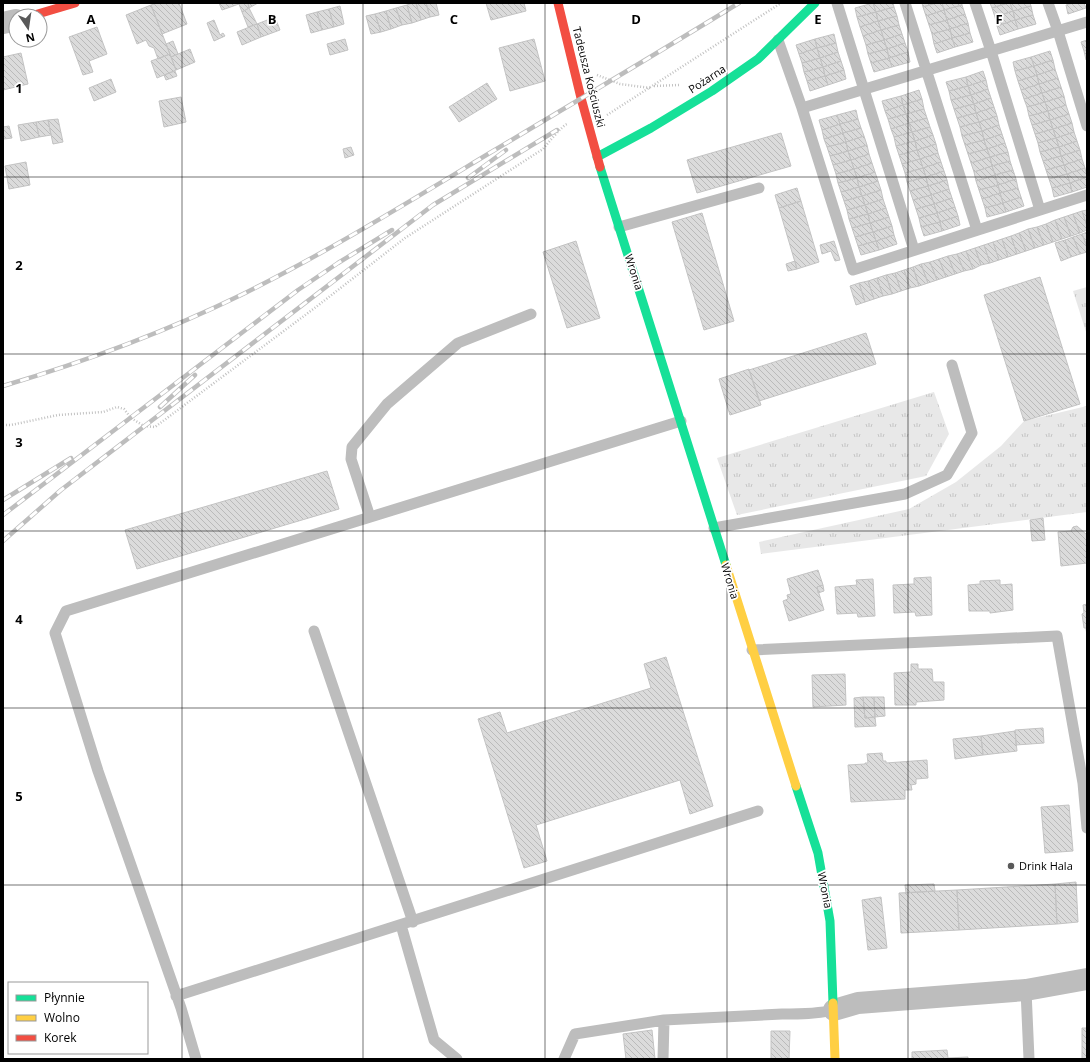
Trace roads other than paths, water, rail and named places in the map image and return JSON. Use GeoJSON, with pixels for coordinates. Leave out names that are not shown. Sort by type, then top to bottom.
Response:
{"type":"FeatureCollection","features":[{"type":"Feature","properties":{"kind":"street"},"geometry":{"type":"LineString","coordinates":[[48,11],[75,3]]}},
{"type":"Feature","properties":{"kind":"street","name":"Tadeusza Kościuszki"},"geometry":{"type":"LineString","coordinates":[[558,3],[597,157]]}},
{"type":"Feature","properties":{"kind":"street","name":"Pożarna"},"geometry":{"type":"LineString","coordinates":[[597,157],[651,128],[712,91],[758,59],[815,3]]}},
{"type":"Feature","properties":{"kind":"street","name":"Wronia"},"geometry":{"type":"LineString","coordinates":[[597,157],[752,650],[818,853],[830,921],[836,1059]]}},
{"type":"Feature","properties":{"kind":"street"},"geometry":{"type":"LineString","coordinates":[[834,1010],[858,1003],[1026,990],[1087,979]]}},
{"type":"Feature","properties":{"kind":"lane"},"geometry":{"type":"LineString","coordinates":[[837,3],[914,250]]}},
{"type":"Feature","properties":{"kind":"lane"},"geometry":{"type":"LineString","coordinates":[[905,3],[977,230]]}},
{"type":"Feature","properties":{"kind":"lane"},"geometry":{"type":"LineString","coordinates":[[976,3],[1040,210]]}},
{"type":"Feature","properties":{"kind":"lane"},"geometry":{"type":"LineString","coordinates":[[1048,3],[1087,126]]}},
{"type":"Feature","properties":{"kind":"lane"},"geometry":{"type":"LineString","coordinates":[[802,108],[1087,22]]}},
{"type":"Feature","properties":{"kind":"lane"},"geometry":{"type":"LineString","coordinates":[[778,40],[802,108],[853,270],[1087,195]]}},
{"type":"Feature","properties":{"kind":"lane"},"geometry":{"type":"LineString","coordinates":[[620,227],[759,188]]}},
{"type":"Feature","properties":{"kind":"lane"},"geometry":{"type":"LineString","coordinates":[[370,517],[351,459],[352,447],[387,404],[458,343],[531,314]]}},
{"type":"Feature","properties":{"kind":"lane"},"geometry":{"type":"LineString","coordinates":[[714,528],[904,494],[947,475],[972,433],[952,366]]}},
{"type":"Feature","properties":{"kind":"lane"},"geometry":{"type":"LineString","coordinates":[[196,1059],[176,996],[98,771],[55,633],[66,611],[681,421]]}},
{"type":"Feature","properties":{"kind":"lane"},"geometry":{"type":"LineString","coordinates":[[314,631],[414,922]]}},
{"type":"Feature","properties":{"kind":"lane"},"geometry":{"type":"LineString","coordinates":[[752,650],[1057,636],[1084,783],[1087,828]]}},
{"type":"Feature","properties":{"kind":"lane"},"geometry":{"type":"LineString","coordinates":[[176,996],[414,922],[758,811]]}},
{"type":"Feature","properties":{"kind":"lane"},"geometry":{"type":"LineString","coordinates":[[401,925],[434,1040],[457,1059]]}},
{"type":"Feature","properties":{"kind":"lane"},"geometry":{"type":"LineString","coordinates":[[1026,990],[1029,1059]]}},
{"type":"Feature","properties":{"kind":"lane"},"geometry":{"type":"LineString","coordinates":[[564,1059],[576,1034],[664,1020],[821,1013],[834,1010]]}},
{"type":"Feature","properties":{"kind":"lane"},"geometry":{"type":"LineString","coordinates":[[663,1059],[664,1020]]}},
{"type":"Feature","properties":{"kind":"railway"},"geometry":{"type":"LineString","coordinates":[[3,386],[64,367],[154,334],[212,309],[273,279],[397,209],[739,3]]}},
{"type":"Feature","properties":{"kind":"railway"},"geometry":{"type":"LineString","coordinates":[[3,541],[61,490],[433,205],[557,130]]}},
{"type":"Feature","properties":{"kind":"railway"},"geometry":{"type":"LineString","coordinates":[[468,178],[506,150]]}},
{"type":"Feature","properties":{"kind":"railway"},"geometry":{"type":"LineString","coordinates":[[3,515],[298,290],[338,263],[392,230]]}},
{"type":"Feature","properties":{"kind":"railway"},"geometry":{"type":"LineString","coordinates":[[160,407],[195,375]]}},
{"type":"Feature","properties":{"kind":"railway"},"geometry":{"type":"LineString","coordinates":[[3,500],[71,458]]}},
{"type":"Feature","properties":{"kind":"place","name":"Drink Hala"},"geometry":{"type":"Point","coordinates":[1011,866]}}]}
